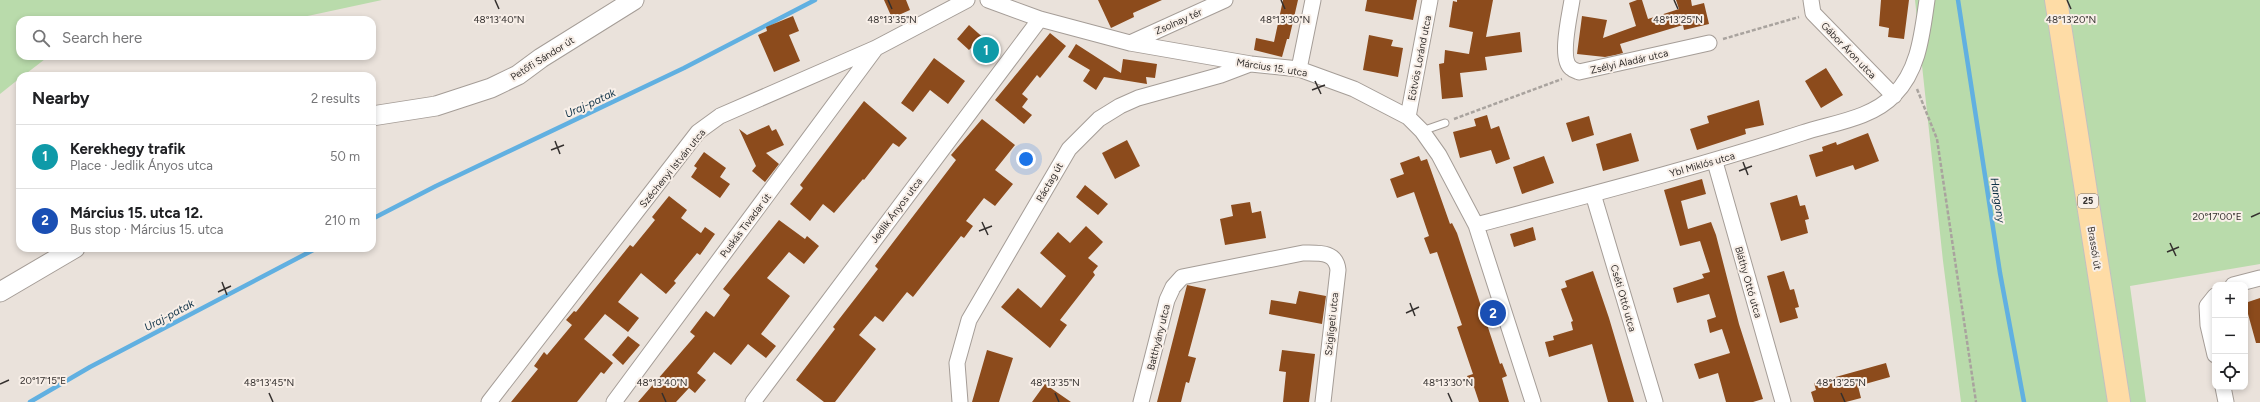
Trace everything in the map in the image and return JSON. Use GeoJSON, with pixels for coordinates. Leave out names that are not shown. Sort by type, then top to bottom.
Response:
{"type":"FeatureCollection","features":[{"type":"Feature","properties":{"kind":"main road","name":"Brassói út"},"geometry":{"type":"LineString","coordinates":[[2056,0],[2119,402]]}},
{"type":"Feature","properties":{"kind":"street","name":"Petőfi Sándor út"},"geometry":{"type":"LineString","coordinates":[[376,115],[436,106],[491,88],[518,75],[541,58],[634,0]]}},
{"type":"Feature","properties":{"kind":"street","name":"Széchenyi István utca"},"geometry":{"type":"LineString","coordinates":[[489,402],[698,132],[720,116],[876,48],[967,0]]}},
{"type":"Feature","properties":{"kind":"street","name":"Március 15. utca"},"geometry":{"type":"LineString","coordinates":[[988,0],[1040,18],[1130,43],[1251,64],[1299,69],[1354,88],[1408,117],[1422,131],[1439,155],[1476,225],[1533,402]]}},
{"type":"Feature","properties":{"kind":"street","name":"Zsolnay tér"},"geometry":{"type":"LineString","coordinates":[[1130,43],[1225,0]]}},
{"type":"Feature","properties":{"kind":"street"},"geometry":{"type":"LineString","coordinates":[[1299,69],[1312,0]]}},
{"type":"Feature","properties":{"kind":"street","name":"Eötvös Loránd utca"},"geometry":{"type":"LineString","coordinates":[[1408,117],[1430,0]]}},
{"type":"Feature","properties":{"kind":"street","name":"Zsélyi Aladár utca"},"geometry":{"type":"LineString","coordinates":[[1572,0],[1566,61],[1570,68],[1579,72],[1709,43]]}},
{"type":"Feature","properties":{"kind":"street","name":"Ybl Miklós utca"},"geometry":{"type":"LineString","coordinates":[[1476,225],[1715,162],[1869,113],[1894,96],[1911,72],[1920,45],[1927,0]]}},
{"type":"Feature","properties":{"kind":"street","name":"Gábor Áron utca"},"geometry":{"type":"LineString","coordinates":[[1812,6],[1894,96]]}},
{"type":"Feature","properties":{"kind":"street","name":"Jedlik Ányos utca"},"geometry":{"type":"LineString","coordinates":[[752,402],[1040,18]]}},
{"type":"Feature","properties":{"kind":"street","name":"Puskás Tivadar út"},"geometry":{"type":"LineString","coordinates":[[614,402],[876,48]]}},
{"type":"Feature","properties":{"kind":"street","name":"Ráctag út"},"geometry":{"type":"LineString","coordinates":[[960,402],[957,363],[969,320],[1069,148],[1099,119],[1120,106],[1138,98],[1221,75],[1251,64]]}},
{"type":"Feature","properties":{"kind":"street","name":"Bláthy Ottó utca"},"geometry":{"type":"LineString","coordinates":[[1715,162],[1783,402]]}},
{"type":"Feature","properties":{"kind":"street","name":"Cséti Ottó utca"},"geometry":{"type":"LineString","coordinates":[[1593,194],[1654,402]]}},
{"type":"Feature","properties":{"kind":"street"},"geometry":{"type":"LineString","coordinates":[[0,292],[68,252]]}},
{"type":"Feature","properties":{"kind":"street","name":"Szigligeti utca"},"geometry":{"type":"LineString","coordinates":[[1182,277],[1304,253],[1324,253],[1332,256],[1337,262],[1338,270],[1323,402]]}},
{"type":"Feature","properties":{"kind":"street","name":"Batthyány utca"},"geometry":{"type":"LineString","coordinates":[[1142,402],[1167,300],[1173,287],[1182,277]]}},
{"type":"Feature","properties":{"kind":"street"},"geometry":{"type":"LineString","coordinates":[[2245,282],[2260,278]]}},
{"type":"Feature","properties":{"kind":"street"},"geometry":{"type":"LineString","coordinates":[[2212,300],[2207,306],[2208,325],[2215,354]]}},
{"type":"Feature","properties":{"kind":"street"},"geometry":{"type":"LineString","coordinates":[[2224,390],[2226,402]]}},
{"type":"Feature","properties":{"kind":"lane"},"geometry":{"type":"LineString","coordinates":[[1422,131],[1445,123]]}},
{"type":"Feature","properties":{"kind":"path"},"geometry":{"type":"LineString","coordinates":[[1709,43],[1812,6]]}},
{"type":"Feature","properties":{"kind":"path"},"geometry":{"type":"LineString","coordinates":[[1445,123],[1579,72]]}},
{"type":"Feature","properties":{"kind":"path"},"geometry":{"type":"LineString","coordinates":[[1911,72],[1937,140],[1976,402]]}},
{"type":"Feature","properties":{"kind":"green space"},"geometry":{"type":"Polygon","coordinates":[[[0,0],[382,0],[308,16],[16,16],[16,60],[44,60],[28,72],[16,72],[16,81],[0,94],[0,0]]]}},
{"type":"Feature","properties":{"kind":"green space"},"geometry":{"type":"Polygon","coordinates":[[[1915,0],[2260,0],[2260,264],[2130,286],[2146,402],[1961,402],[1943,261],[1915,0]]]}},
{"type":"Feature","properties":{"kind":"building"},"geometry":{"type":"Polygon","coordinates":[[[884,0],[906,0],[910,10],[892,18],[884,0]]]}},
{"type":"Feature","properties":{"kind":"building"},"geometry":{"type":"Polygon","coordinates":[[[1098,0],[1162,0],[1133,13],[1134,17],[1111,28],[1098,0]]]}},
{"type":"Feature","properties":{"kind":"building"},"geometry":{"type":"Polygon","coordinates":[[[1283,0],[1298,0],[1289,39],[1287,39],[1282,57],[1254,50],[1256,38],[1274,42],[1283,0]]]}},
{"type":"Feature","properties":{"kind":"building"},"geometry":{"type":"Polygon","coordinates":[[[1367,0],[1417,0],[1413,20],[1365,11],[1367,0]]]}},
{"type":"Feature","properties":{"kind":"building"},"geometry":{"type":"Polygon","coordinates":[[[1457,0],[1493,0],[1486,37],[1520,32],[1522,52],[1485,57],[1487,70],[1460,73],[1463,97],[1442,99],[1439,64],[1444,63],[1445,50],[1469,54],[1473,32],[1449,27],[1453,1],[1457,2],[1457,0]]]}},
{"type":"Feature","properties":{"kind":"building"},"geometry":{"type":"Polygon","coordinates":[[[1642,0],[1648,19],[1679,9],[1676,0],[1691,0],[1692,6],[1704,3],[1709,24],[1684,30],[1683,25],[1620,44],[1623,53],[1615,55],[1605,57],[1577,54],[1582,16],[1607,20],[1603,38],[1636,26],[1629,3],[1642,0]]]}},
{"type":"Feature","properties":{"kind":"building"},"geometry":{"type":"Polygon","coordinates":[[[1881,0],[1909,0],[1904,39],[1888,37],[1889,28],[1879,26],[1881,0]]]}},
{"type":"Feature","properties":{"kind":"building"},"geometry":{"type":"Polygon","coordinates":[[[793,16],[799,31],[789,35],[800,61],[774,72],[758,35],[767,31],[766,27],[793,16]]]}},
{"type":"Feature","properties":{"kind":"building"},"geometry":{"type":"Polygon","coordinates":[[[969,25],[996,49],[986,60],[971,48],[969,50],[957,39],[969,25]]]}},
{"type":"Feature","properties":{"kind":"building"},"geometry":{"type":"Polygon","coordinates":[[[1050,33],[1066,46],[1040,78],[1037,75],[1022,94],[1028,99],[1022,107],[1032,115],[1024,124],[995,100],[1050,33]]]}},
{"type":"Feature","properties":{"kind":"building"},"geometry":{"type":"Polygon","coordinates":[[[1369,35],[1393,40],[1391,46],[1403,48],[1398,77],[1363,70],[1369,35]]]}},
{"type":"Feature","properties":{"kind":"building"},"geometry":{"type":"Polygon","coordinates":[[[1076,44],[1121,73],[1123,59],[1157,64],[1155,78],[1146,77],[1147,84],[1104,77],[1096,90],[1083,81],[1090,70],[1068,57],[1076,44]]]}},
{"type":"Feature","properties":{"kind":"building"},"geometry":{"type":"Polygon","coordinates":[[[934,58],[965,81],[948,104],[930,90],[913,112],[901,103],[934,58]]]}},
{"type":"Feature","properties":{"kind":"building"},"geometry":{"type":"Polygon","coordinates":[[[1826,68],[1843,95],[1821,108],[1805,81],[1826,68]]]}},
{"type":"Feature","properties":{"kind":"building"},"geometry":{"type":"Polygon","coordinates":[[[1759,100],[1764,125],[1745,129],[1746,134],[1697,150],[1690,129],[1709,123],[1707,116],[1759,100]]]}},
{"type":"Feature","properties":{"kind":"building"},"geometry":{"type":"Polygon","coordinates":[[[864,101],[907,138],[899,147],[893,143],[864,180],[863,179],[834,213],[823,204],[810,221],[790,204],[803,188],[800,185],[864,101]]]}},
{"type":"Feature","properties":{"kind":"building"},"geometry":{"type":"Polygon","coordinates":[[[1487,115],[1491,129],[1499,126],[1510,159],[1496,164],[1491,150],[1460,158],[1453,132],[1476,126],[1474,119],[1487,115]]]}},
{"type":"Feature","properties":{"kind":"building"},"geometry":{"type":"Polygon","coordinates":[[[1589,116],[1594,135],[1572,142],[1566,123],[1589,116]]]}},
{"type":"Feature","properties":{"kind":"building"},"geometry":{"type":"Polygon","coordinates":[[[982,119],[1015,145],[995,170],[1013,184],[995,206],[984,198],[966,221],[973,226],[964,238],[961,236],[913,297],[907,292],[883,322],[875,316],[859,335],[876,349],[835,402],[824,402],[796,380],[835,329],[833,327],[878,269],[875,266],[956,160],[951,155],[982,119]]]}},
{"type":"Feature","properties":{"kind":"building"},"geometry":{"type":"Polygon","coordinates":[[[769,125],[772,131],[776,129],[784,145],[766,153],[779,164],[765,182],[752,171],[756,166],[739,129],[747,135],[769,125]]]}},
{"type":"Feature","properties":{"kind":"building"},"geometry":{"type":"Polygon","coordinates":[[[1631,133],[1639,161],[1603,171],[1596,144],[1631,133]]]}},
{"type":"Feature","properties":{"kind":"building"},"geometry":{"type":"Polygon","coordinates":[[[1868,133],[1879,161],[1855,170],[1853,165],[1816,177],[1809,155],[1823,151],[1822,147],[1836,142],[1837,145],[1868,133]]]}},
{"type":"Feature","properties":{"kind":"building"},"geometry":{"type":"Polygon","coordinates":[[[1127,140],[1140,166],[1115,179],[1102,153],[1127,140]]]}},
{"type":"Feature","properties":{"kind":"building"},"geometry":{"type":"Polygon","coordinates":[[[704,152],[726,168],[720,177],[730,184],[720,198],[691,177],[697,168],[694,166],[704,152]]]}},
{"type":"Feature","properties":{"kind":"building"},"geometry":{"type":"Polygon","coordinates":[[[1419,156],[1421,161],[1427,159],[1450,224],[1452,223],[1457,233],[1500,364],[1502,363],[1507,376],[1502,378],[1509,402],[1479,402],[1474,387],[1472,388],[1467,376],[1473,374],[1457,327],[1462,325],[1437,252],[1430,254],[1424,238],[1429,236],[1414,192],[1397,198],[1390,179],[1404,174],[1400,163],[1419,156]]]}},
{"type":"Feature","properties":{"kind":"building"},"geometry":{"type":"Polygon","coordinates":[[[1544,156],[1554,183],[1522,194],[1513,167],[1544,156]]]}},
{"type":"Feature","properties":{"kind":"building"},"geometry":{"type":"Polygon","coordinates":[[[1702,179],[1706,194],[1681,201],[1688,229],[1711,222],[1716,235],[1739,324],[1763,399],[1753,402],[1726,402],[1718,373],[1699,379],[1694,364],[1730,353],[1722,329],[1710,333],[1707,320],[1716,317],[1709,294],[1677,303],[1673,288],[1704,278],[1702,274],[1710,272],[1700,241],[1680,246],[1664,190],[1702,179]]]}},
{"type":"Feature","properties":{"kind":"building"},"geometry":{"type":"Polygon","coordinates":[[[1085,185],[1108,204],[1098,215],[1076,197],[1085,185]]]}},
{"type":"Feature","properties":{"kind":"building"},"geometry":{"type":"Polygon","coordinates":[[[1797,195],[1800,206],[1805,205],[1809,219],[1805,220],[1808,233],[1781,241],[1770,203],[1797,195]]]}},
{"type":"Feature","properties":{"kind":"building"},"geometry":{"type":"Polygon","coordinates":[[[669,196],[687,210],[681,218],[701,233],[705,227],[715,234],[700,255],[697,253],[674,281],[676,283],[666,294],[641,273],[618,302],[639,318],[628,332],[605,314],[584,339],[613,363],[604,374],[601,372],[577,402],[511,402],[538,369],[534,366],[544,352],[547,355],[572,325],[566,320],[574,311],[576,312],[630,245],[633,247],[655,220],[652,217],[669,196]]]}},
{"type":"Feature","properties":{"kind":"building"},"geometry":{"type":"Polygon","coordinates":[[[1250,202],[1252,213],[1261,211],[1266,238],[1225,245],[1220,219],[1233,216],[1231,205],[1250,202]]]}},
{"type":"Feature","properties":{"kind":"building"},"geometry":{"type":"Polygon","coordinates":[[[779,220],[805,239],[807,236],[819,246],[804,264],[789,252],[767,278],[790,296],[761,334],[776,346],[766,358],[748,344],[731,365],[714,352],[697,373],[706,380],[695,393],[689,388],[676,402],[638,402],[695,336],[690,332],[706,311],[714,317],[730,295],[723,289],[779,220]]]}},
{"type":"Feature","properties":{"kind":"building"},"geometry":{"type":"Polygon","coordinates":[[[1086,226],[1103,242],[1088,258],[1098,266],[1093,272],[1095,275],[1060,320],[1067,325],[1050,348],[1001,307],[1018,288],[1041,308],[1066,276],[1040,253],[1058,232],[1070,243],[1086,226]]]}},
{"type":"Feature","properties":{"kind":"building"},"geometry":{"type":"Polygon","coordinates":[[[1533,227],[1536,240],[1514,247],[1510,234],[1533,227]]]}},
{"type":"Feature","properties":{"kind":"building"},"geometry":{"type":"Polygon","coordinates":[[[1593,271],[1609,318],[1634,402],[1608,402],[1592,344],[1549,357],[1545,342],[1554,340],[1553,336],[1573,330],[1571,322],[1573,321],[1561,289],[1567,287],[1565,281],[1593,271]]]}},
{"type":"Feature","properties":{"kind":"building"},"geometry":{"type":"Polygon","coordinates":[[[1784,271],[1790,290],[1794,289],[1799,307],[1795,308],[1798,318],[1780,323],[1767,276],[1784,271]]]}},
{"type":"Feature","properties":{"kind":"building"},"geometry":{"type":"Polygon","coordinates":[[[1187,285],[1206,289],[1188,356],[1196,358],[1189,383],[1186,382],[1181,402],[1157,402],[1187,285]]]}},
{"type":"Feature","properties":{"kind":"building"},"geometry":{"type":"Polygon","coordinates":[[[1299,291],[1326,296],[1322,324],[1269,314],[1271,300],[1296,304],[1299,291]]]}},
{"type":"Feature","properties":{"kind":"building"},"geometry":{"type":"Polygon","coordinates":[[[2260,298],[2260,343],[2256,343],[2248,314],[2248,302],[2260,298]]]}},
{"type":"Feature","properties":{"kind":"building"},"geometry":{"type":"Polygon","coordinates":[[[628,336],[640,345],[623,365],[612,355],[628,336]]]}},
{"type":"Feature","properties":{"kind":"building"},"geometry":{"type":"Polygon","coordinates":[[[987,350],[1013,358],[999,402],[972,402],[987,350]]]}},
{"type":"Feature","properties":{"kind":"building"},"geometry":{"type":"Polygon","coordinates":[[[1282,350],[1315,354],[1309,402],[1283,402],[1286,372],[1279,371],[1282,350]]]}},
{"type":"Feature","properties":{"kind":"building"},"geometry":{"type":"Polygon","coordinates":[[[1886,363],[1890,377],[1858,386],[1861,398],[1846,402],[1814,402],[1811,392],[1816,390],[1814,383],[1886,363]]]}},
{"type":"Feature","properties":{"kind":"building"},"geometry":{"type":"Polygon","coordinates":[[[1045,384],[1071,402],[1032,402],[1045,384]]]}},
{"type":"Feature","properties":{"kind":"waterway","name":"Uraj-patak"},"geometry":{"type":"LineString","coordinates":[[376,217],[436,186],[684,68],[815,0]]}},
{"type":"Feature","properties":{"kind":"waterway","name":"Hangony"},"geometry":{"type":"LineString","coordinates":[[1958,0],[2000,273],[2024,402]]}},
{"type":"Feature","properties":{"kind":"waterway","name":"Uraj-patak"},"geometry":{"type":"LineString","coordinates":[[30,402],[90,367],[309,252]]}},
{"type":"Feature","properties":{"kind":"place","name":"Kerekhegy trafik"},"geometry":{"type":"Point","coordinates":[986,50]}},
{"type":"Feature","properties":{"kind":"place","name":"Március 15. utca 12."},"geometry":{"type":"Point","coordinates":[1493,313]}}]}
